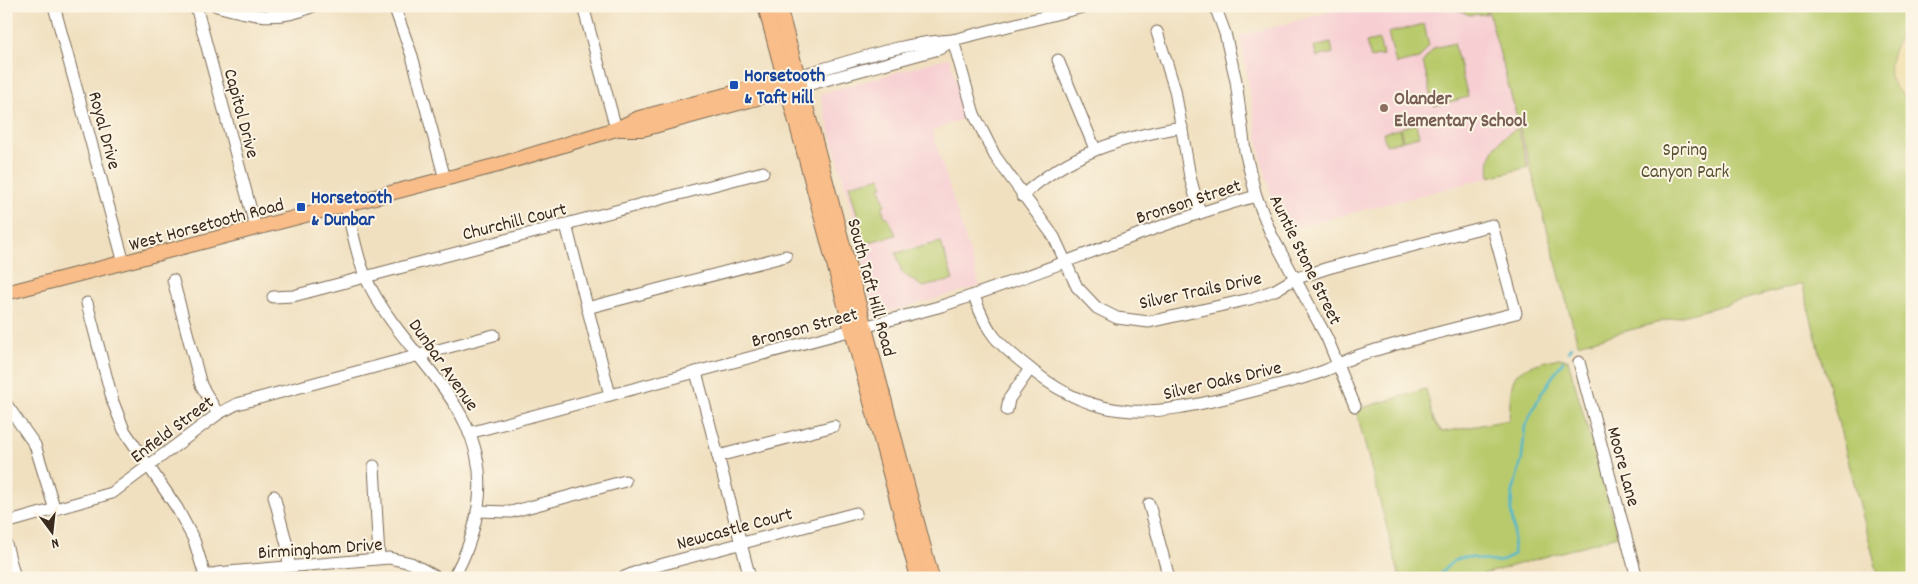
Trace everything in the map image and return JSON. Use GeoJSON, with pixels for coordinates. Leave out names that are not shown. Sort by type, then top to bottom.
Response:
{"type":"FeatureCollection","features":[{"type":"Feature","properties":{"kind":"main road","name":"South Taft Hill Road"},"geometry":{"type":"LineString","coordinates":[[765,6],[792,83],[859,329],[932,578]]}},
{"type":"Feature","properties":{"kind":"main road","name":"South Taft Hill Road"},"geometry":{"type":"LineString","coordinates":[[778,6],[792,83]]}},
{"type":"Feature","properties":{"kind":"main road","name":"West Horsetooth Road"},"geometry":{"type":"LineString","coordinates":[[6,293],[445,179],[616,130],[639,118],[792,83]]}},
{"type":"Feature","properties":{"kind":"main road","name":"South Taft Hill Road"},"geometry":{"type":"LineString","coordinates":[[859,329],[918,578]]}},
{"type":"Feature","properties":{"kind":"street","name":"Royal Drive"},"geometry":{"type":"LineString","coordinates":[[54,6],[124,263]]}},
{"type":"Feature","properties":{"kind":"street","name":"Capitol Drive"},"geometry":{"type":"LineString","coordinates":[[196,6],[256,229]]}},
{"type":"Feature","properties":{"kind":"street"},"geometry":{"type":"LineString","coordinates":[[217,6],[249,16],[274,18],[300,12],[313,6]]}},
{"type":"Feature","properties":{"kind":"street"},"geometry":{"type":"LineString","coordinates":[[394,6],[412,56],[445,179]]}},
{"type":"Feature","properties":{"kind":"street"},"geometry":{"type":"LineString","coordinates":[[583,6],[616,130]]}},
{"type":"Feature","properties":{"kind":"street","name":"West Horsetooth Road"},"geometry":{"type":"LineString","coordinates":[[792,83],[939,49],[953,40],[1087,6]]}},
{"type":"Feature","properties":{"kind":"street","name":"Auntie Stone Street"},"geometry":{"type":"LineString","coordinates":[[1215,6],[1225,33],[1236,81],[1245,151],[1256,196],[1271,234],[1339,364],[1355,406]]}},
{"type":"Feature","properties":{"kind":"street"},"geometry":{"type":"LineString","coordinates":[[1157,32],[1175,90],[1190,177],[1200,213]]}},
{"type":"Feature","properties":{"kind":"street","name":"Silver Trails Drive"},"geometry":{"type":"LineString","coordinates":[[953,40],[967,94],[995,156],[1022,196],[1050,232],[1076,287],[1091,303],[1117,318],[1138,322],[1159,320],[1250,299],[1276,290],[1294,279],[1328,268],[1492,225],[1516,313]]}},
{"type":"Feature","properties":{"kind":"street"},"geometry":{"type":"LineString","coordinates":[[1058,60],[1095,149]]}},
{"type":"Feature","properties":{"kind":"street"},"geometry":{"type":"LineString","coordinates":[[1022,196],[1053,172],[1095,149],[1135,135],[1182,127]]}},
{"type":"Feature","properties":{"kind":"street","name":"Churchill Court"},"geometry":{"type":"LineString","coordinates":[[273,297],[293,296],[763,172]]}},
{"type":"Feature","properties":{"kind":"street","name":"Bronson Street"},"geometry":{"type":"LineString","coordinates":[[470,432],[859,329],[974,296],[1200,213],[1256,196]]}},
{"type":"Feature","properties":{"kind":"street","name":"Dunbar Avenue"},"geometry":{"type":"LineString","coordinates":[[346,206],[365,276],[381,306],[455,403],[470,432],[479,473],[480,490],[477,511],[467,547],[453,578]]}},
{"type":"Feature","properties":{"kind":"street"},"geometry":{"type":"LineString","coordinates":[[566,225],[610,395]]}},
{"type":"Feature","properties":{"kind":"street"},"geometry":{"type":"LineString","coordinates":[[587,308],[786,256]]}},
{"type":"Feature","properties":{"kind":"street"},"geometry":{"type":"LineString","coordinates":[[173,280],[201,385],[218,414]]}},
{"type":"Feature","properties":{"kind":"street","name":"Silver Oaks Drive"},"geometry":{"type":"LineString","coordinates":[[974,296],[985,325],[995,340],[1030,369],[1061,390],[1088,402],[1115,410],[1143,412],[1171,410],[1295,380],[1361,354],[1516,313]]}},
{"type":"Feature","properties":{"kind":"street"},"geometry":{"type":"LineString","coordinates":[[86,303],[117,414],[133,446],[167,492],[188,528],[203,577]]}},
{"type":"Feature","properties":{"kind":"street","name":"Enfield Street"},"geometry":{"type":"LineString","coordinates":[[6,523],[112,493],[218,414],[244,401],[494,335]]}},
{"type":"Feature","properties":{"kind":"street","name":"Moore Lane"},"geometry":{"type":"LineString","coordinates":[[1579,362],[1637,578]]}},
{"type":"Feature","properties":{"kind":"street"},"geometry":{"type":"LineString","coordinates":[[1006,410],[1009,399],[1030,369]]}},
{"type":"Feature","properties":{"kind":"street"},"geometry":{"type":"LineString","coordinates":[[696,372],[750,578]]}},
{"type":"Feature","properties":{"kind":"street"},"geometry":{"type":"LineString","coordinates":[[6,404],[35,445],[55,510]]}},
{"type":"Feature","properties":{"kind":"street"},"geometry":{"type":"LineString","coordinates":[[718,456],[834,426]]}},
{"type":"Feature","properties":{"kind":"street"},"geometry":{"type":"LineString","coordinates":[[374,466],[378,558]]}},
{"type":"Feature","properties":{"kind":"street"},"geometry":{"type":"LineString","coordinates":[[477,511],[511,512],[625,481]]}},
{"type":"Feature","properties":{"kind":"street"},"geometry":{"type":"LineString","coordinates":[[274,496],[287,545],[289,566]]}},
{"type":"Feature","properties":{"kind":"street"},"geometry":{"type":"LineString","coordinates":[[1149,504],[1169,578]]}},
{"type":"Feature","properties":{"kind":"street","name":"Newcastle Court"},"geometry":{"type":"LineString","coordinates":[[622,578],[642,570],[856,513]]}},
{"type":"Feature","properties":{"kind":"street"},"geometry":{"type":"LineString","coordinates":[[6,544],[15,578]]}},
{"type":"Feature","properties":{"kind":"street","name":"Birmingham Drive"},"geometry":{"type":"LineString","coordinates":[[203,577],[289,566],[378,558],[411,562],[438,578]]}},
{"type":"Feature","properties":{"kind":"shaded area","name":"Olander Elementary School"},"geometry":{"type":"Polygon","coordinates":[[[1351,6],[1487,6],[1530,167],[1286,230],[1275,207],[1262,163],[1240,36],[1351,6]]]}},
{"type":"Feature","properties":{"kind":"shaded area"},"geometry":{"type":"Polygon","coordinates":[[[947,58],[950,59],[967,117],[932,131],[980,286],[874,316],[856,227],[820,94],[947,58]]]}},
{"type":"Feature","properties":{"kind":"green space"},"geometry":{"type":"Polygon","coordinates":[[[1451,6],[1485,6],[1487,14],[1469,15],[1451,6]]]}},
{"type":"Feature","properties":{"kind":"green space","name":"Spring Canyon Park"},"geometry":{"type":"Polygon","coordinates":[[[1487,6],[1912,6],[1912,578],[1879,578],[1802,284],[1578,344],[1487,6]]]}},
{"type":"Feature","properties":{"kind":"green space"},"geometry":{"type":"Polygon","coordinates":[[[1424,24],[1429,46],[1419,59],[1396,64],[1388,33],[1424,24]]]}},
{"type":"Feature","properties":{"kind":"green space"},"geometry":{"type":"Polygon","coordinates":[[[1379,39],[1383,55],[1371,58],[1366,42],[1379,39]]]}},
{"type":"Feature","properties":{"kind":"green space"},"geometry":{"type":"Polygon","coordinates":[[[1331,43],[1333,53],[1317,57],[1314,47],[1331,43]]]}},
{"type":"Feature","properties":{"kind":"green space"},"geometry":{"type":"Polygon","coordinates":[[[1454,43],[1468,97],[1434,106],[1423,62],[1434,48],[1454,43]]]}},
{"type":"Feature","properties":{"kind":"green space"},"geometry":{"type":"Polygon","coordinates":[[[1416,124],[1419,136],[1403,140],[1400,128],[1416,124]]]}},
{"type":"Feature","properties":{"kind":"green space"},"geometry":{"type":"Polygon","coordinates":[[[1518,128],[1528,167],[1490,177],[1490,161],[1495,148],[1499,142],[1518,128]]]}},
{"type":"Feature","properties":{"kind":"green space"},"geometry":{"type":"Polygon","coordinates":[[[1399,129],[1402,141],[1386,145],[1383,133],[1399,129]]]}},
{"type":"Feature","properties":{"kind":"green space"},"geometry":{"type":"Polygon","coordinates":[[[881,177],[883,186],[880,187],[885,205],[882,207],[885,217],[888,217],[896,235],[865,243],[849,185],[881,177]]]}},
{"type":"Feature","properties":{"kind":"green space"},"geometry":{"type":"Polygon","coordinates":[[[941,242],[953,280],[923,287],[902,273],[896,253],[941,242]]]}},
{"type":"Feature","properties":{"kind":"green space"},"geometry":{"type":"Polygon","coordinates":[[[1559,358],[1568,360],[1618,536],[1470,578],[1400,578],[1356,410],[1426,389],[1434,421],[1442,432],[1509,420],[1511,391],[1516,375],[1531,366],[1559,358]]]}},
{"type":"Feature","properties":{"kind":"sand"},"geometry":{"type":"Polygon","coordinates":[[[1900,38],[1912,43],[1912,100],[1896,88],[1890,73],[1892,56],[1900,38]]]}},
{"type":"Feature","properties":{"kind":"waterway"},"geometry":{"type":"LineString","coordinates":[[1568,352],[1571,347]]}},
{"type":"Feature","properties":{"kind":"waterway"},"geometry":{"type":"LineString","coordinates":[[1437,578],[1451,563],[1461,558],[1468,557],[1498,561],[1506,560],[1513,555],[1512,495],[1522,458],[1525,426],[1541,394],[1563,361]]}},
{"type":"Feature","properties":{"kind":"place","name":"Horsetooth & Taft Hill"},"geometry":{"type":"Point","coordinates":[734,85]}},
{"type":"Feature","properties":{"kind":"place","name":"Olander Elementary School"},"geometry":{"type":"Point","coordinates":[1384,108]}},
{"type":"Feature","properties":{"kind":"place","name":"Horsetooth & Dunbar"},"geometry":{"type":"Point","coordinates":[301,207]}}]}
